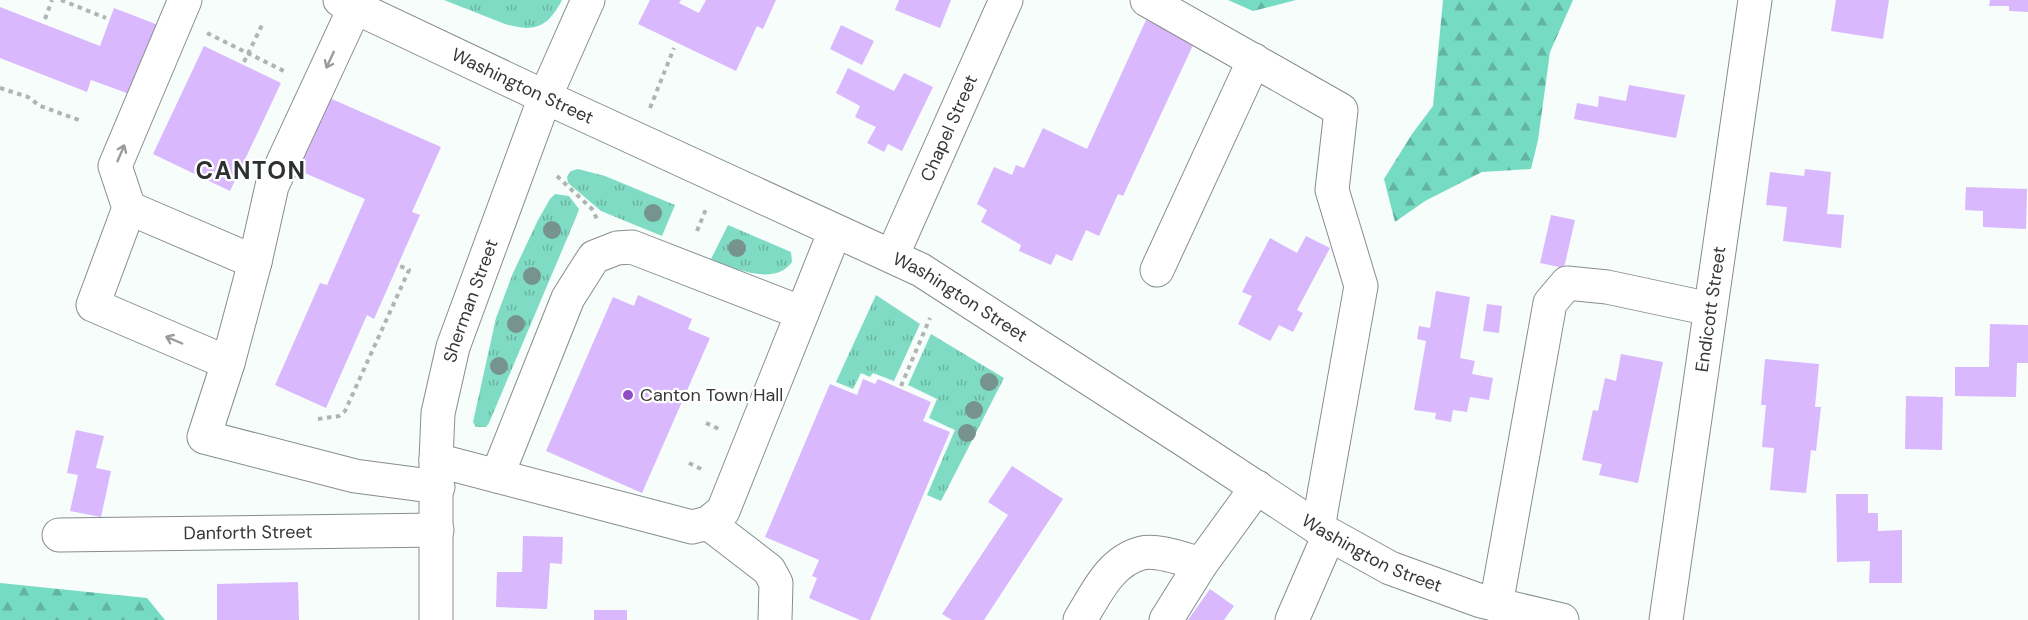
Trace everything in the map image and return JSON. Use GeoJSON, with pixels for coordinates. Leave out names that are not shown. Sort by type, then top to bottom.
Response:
{"type":"FeatureCollection","features":[{"type":"Feature","properties":{"kind":"main road"},"geometry":{"type":"LineString","coordinates":[[184,0],[115,166],[129,208],[93,305],[228,363]]}},
{"type":"Feature","properties":{"kind":"main road","name":"Sherman Street"},"geometry":{"type":"LineString","coordinates":[[436,620],[438,413],[453,347],[545,97],[588,0]]}},
{"type":"Feature","properties":{"kind":"main road","name":"Chapel Street"},"geometry":{"type":"LineString","coordinates":[[891,256],[1006,0]]}},
{"type":"Feature","properties":{"kind":"main road"},"geometry":{"type":"LineString","coordinates":[[1147,0],[1341,110],[1332,190],[1361,286],[1323,532],[1292,620]]}},
{"type":"Feature","properties":{"kind":"main road","name":"Endicott Street"},"geometry":{"type":"LineString","coordinates":[[1666,620],[1755,0]]}},
{"type":"Feature","properties":{"kind":"main road"},"geometry":{"type":"LineString","coordinates":[[347,4],[272,186],[255,262],[228,363],[204,437],[355,476],[437,474],[497,476],[692,527],[708,523],[723,511],[835,231]]}},
{"type":"Feature","properties":{"kind":"main road","name":"Washington Street"},"geometry":{"type":"LineString","coordinates":[[347,4],[921,270],[1323,532],[1390,568],[1496,605],[1544,618]]}},
{"type":"Feature","properties":{"kind":"main road"},"geometry":{"type":"LineString","coordinates":[[1157,270],[1254,60]]}},
{"type":"Feature","properties":{"kind":"main road"},"geometry":{"type":"LineString","coordinates":[[129,208],[255,262]]}},
{"type":"Feature","properties":{"kind":"main road"},"geometry":{"type":"LineString","coordinates":[[497,476],[568,298],[594,257],[609,250],[632,247],[802,313]]}},
{"type":"Feature","properties":{"kind":"main road"},"geometry":{"type":"LineString","coordinates":[[1496,605],[1550,303],[1567,283],[1607,287],[1710,309]]}},
{"type":"Feature","properties":{"kind":"main road"},"geometry":{"type":"LineString","coordinates":[[1166,620],[1201,564],[1257,487]]}},
{"type":"Feature","properties":{"kind":"main road"},"geometry":{"type":"LineString","coordinates":[[708,523],[769,570],[776,583],[775,620]]}},
{"type":"Feature","properties":{"kind":"main road","name":"Danforth Street"},"geometry":{"type":"LineString","coordinates":[[60,534],[437,530]]}},
{"type":"Feature","properties":{"kind":"main road"},"geometry":{"type":"LineString","coordinates":[[1080,620],[1112,569],[1143,552],[1164,554],[1201,564]]}},
{"type":"Feature","properties":{"kind":"path"},"geometry":{"type":"LineString","coordinates":[[45,19],[52,0]]}},
{"type":"Feature","properties":{"kind":"path"},"geometry":{"type":"LineString","coordinates":[[61,0],[106,18]]}},
{"type":"Feature","properties":{"kind":"path"},"geometry":{"type":"LineString","coordinates":[[244,62],[262,25]]}},
{"type":"Feature","properties":{"kind":"path"},"geometry":{"type":"LineString","coordinates":[[204,31],[294,76]]}},
{"type":"Feature","properties":{"kind":"path"},"geometry":{"type":"LineString","coordinates":[[648,111],[674,48]]}},
{"type":"Feature","properties":{"kind":"path"},"geometry":{"type":"LineString","coordinates":[[0,88],[28,97],[40,106],[82,121]]}},
{"type":"Feature","properties":{"kind":"path"},"geometry":{"type":"LineString","coordinates":[[557,176],[592,209],[597,221],[598,232],[609,250]]}},
{"type":"Feature","properties":{"kind":"path"},"geometry":{"type":"LineString","coordinates":[[697,231],[706,208]]}},
{"type":"Feature","properties":{"kind":"path"},"geometry":{"type":"LineString","coordinates":[[318,419],[339,416],[345,411],[409,270],[398,265]]}},
{"type":"Feature","properties":{"kind":"path"},"geometry":{"type":"LineString","coordinates":[[901,386],[930,318]]}},
{"type":"Feature","properties":{"kind":"green space"},"geometry":{"type":"Polygon","coordinates":[[[444,0],[562,0],[546,22],[540,26],[525,28],[505,24],[444,0]]]}},
{"type":"Feature","properties":{"kind":"green space"},"geometry":{"type":"Polygon","coordinates":[[[1228,0],[1296,0],[1253,11],[1228,0]]]}},
{"type":"Feature","properties":{"kind":"green space"},"geometry":{"type":"Polygon","coordinates":[[[1443,0],[1573,0],[1550,52],[1538,140],[1531,169],[1482,172],[1425,201],[1395,222],[1384,179],[1412,134],[1433,106],[1443,0]]]}},
{"type":"Feature","properties":{"kind":"green space"},"geometry":{"type":"Polygon","coordinates":[[[578,169],[605,176],[675,205],[662,236],[601,211],[568,183],[567,177],[571,171],[578,169]]]}},
{"type":"Feature","properties":{"kind":"green space"},"geometry":{"type":"Polygon","coordinates":[[[555,194],[569,196],[579,209],[577,215],[489,423],[486,427],[476,427],[473,422],[496,318],[513,273],[538,220],[555,194]]]}},
{"type":"Feature","properties":{"kind":"green space"},"geometry":{"type":"Polygon","coordinates":[[[728,225],[791,252],[792,262],[775,273],[764,274],[742,270],[711,259],[728,225]]]}},
{"type":"Feature","properties":{"kind":"green space"},"geometry":{"type":"Polygon","coordinates":[[[876,295],[920,324],[894,381],[873,373],[870,377],[861,373],[853,389],[836,382],[876,295]]]}},
{"type":"Feature","properties":{"kind":"green space"},"geometry":{"type":"Polygon","coordinates":[[[931,334],[1004,378],[941,501],[927,495],[955,430],[929,418],[937,399],[908,385],[931,334]]]}},
{"type":"Feature","properties":{"kind":"green space"},"geometry":{"type":"Polygon","coordinates":[[[0,583],[147,598],[165,620],[0,620],[0,583]]]}},
{"type":"Feature","properties":{"kind":"building"},"geometry":{"type":"Polygon","coordinates":[[[650,0],[681,0],[679,3],[699,13],[706,0],[776,0],[763,29],[757,26],[736,71],[638,24],[650,0]]]}},
{"type":"Feature","properties":{"kind":"building"},"geometry":{"type":"Polygon","coordinates":[[[899,0],[951,0],[940,28],[895,10],[899,0]]]}},
{"type":"Feature","properties":{"kind":"building"},"geometry":{"type":"Polygon","coordinates":[[[1836,0],[1889,0],[1883,39],[1831,31],[1836,0]]]}},
{"type":"Feature","properties":{"kind":"building"},"geometry":{"type":"Polygon","coordinates":[[[1990,0],[2028,0],[2028,12],[2009,11],[2009,6],[1989,6],[1990,0]]]}},
{"type":"Feature","properties":{"kind":"building"},"geometry":{"type":"Polygon","coordinates":[[[0,7],[100,46],[114,8],[158,25],[132,95],[91,80],[87,92],[0,58],[0,7]]]}},
{"type":"Feature","properties":{"kind":"building"},"geometry":{"type":"Polygon","coordinates":[[[1146,20],[1194,43],[1123,196],[1118,194],[1099,236],[1086,230],[1072,261],[1056,254],[1051,265],[1019,251],[1021,245],[981,222],[987,210],[977,204],[994,167],[1012,175],[1016,165],[1024,168],[1043,128],[1087,149],[1146,20]]]}},
{"type":"Feature","properties":{"kind":"building"},"geometry":{"type":"Polygon","coordinates":[[[841,25],[874,41],[862,65],[830,49],[841,25]]]}},
{"type":"Feature","properties":{"kind":"building"},"geometry":{"type":"Polygon","coordinates":[[[204,46],[281,83],[230,191],[153,154],[204,46]]]}},
{"type":"Feature","properties":{"kind":"building"},"geometry":{"type":"Polygon","coordinates":[[[848,68],[894,91],[904,73],[933,87],[902,151],[888,144],[884,152],[867,143],[876,127],[855,117],[860,106],[836,93],[848,68]]]}},
{"type":"Feature","properties":{"kind":"building"},"geometry":{"type":"Polygon","coordinates":[[[1629,85],[1685,95],[1676,138],[1574,119],[1577,103],[1598,107],[1599,96],[1626,101],[1629,85]]]}},
{"type":"Feature","properties":{"kind":"building"},"geometry":{"type":"Polygon","coordinates":[[[325,96],[441,147],[412,212],[420,215],[374,319],[367,315],[326,408],[275,385],[320,283],[327,285],[365,199],[293,168],[325,96]]]}},
{"type":"Feature","properties":{"kind":"building"},"geometry":{"type":"Polygon","coordinates":[[[1805,169],[1831,172],[1827,214],[1844,215],[1841,248],[1783,241],[1787,207],[1766,205],[1770,172],[1804,176],[1805,169]]]}},
{"type":"Feature","properties":{"kind":"building"},"geometry":{"type":"Polygon","coordinates":[[[1966,187],[2027,189],[2026,229],[1983,227],[1983,211],[1965,210],[1966,187]]]}},
{"type":"Feature","properties":{"kind":"building"},"geometry":{"type":"Polygon","coordinates":[[[1551,215],[1575,220],[1564,268],[1540,263],[1551,215]]]}},
{"type":"Feature","properties":{"kind":"building"},"geometry":{"type":"Polygon","coordinates":[[[1306,236],[1330,248],[1297,310],[1303,313],[1293,332],[1279,325],[1270,341],[1238,324],[1252,296],[1242,292],[1270,238],[1297,253],[1306,236]]]}},
{"type":"Feature","properties":{"kind":"building"},"geometry":{"type":"Polygon","coordinates":[[[1436,291],[1470,297],[1460,358],[1475,361],[1472,374],[1493,378],[1489,400],[1470,397],[1467,412],[1453,410],[1451,422],[1435,419],[1436,413],[1414,410],[1426,341],[1417,339],[1419,326],[1430,328],[1436,291]]]}},
{"type":"Feature","properties":{"kind":"building","name":"Canton Town Hall"},"geometry":{"type":"Polygon","coordinates":[[[638,295],[692,319],[688,329],[710,338],[642,493],[546,451],[613,297],[634,306],[638,295]]]}},
{"type":"Feature","properties":{"kind":"building"},"geometry":{"type":"Polygon","coordinates":[[[1487,304],[1502,306],[1499,333],[1483,331],[1487,304]]]}},
{"type":"Feature","properties":{"kind":"building"},"geometry":{"type":"Polygon","coordinates":[[[1990,324],[2028,325],[2028,363],[2017,363],[2016,397],[1955,396],[1955,367],[1989,367],[1990,324]]]}},
{"type":"Feature","properties":{"kind":"building"},"geometry":{"type":"Polygon","coordinates":[[[1621,354],[1663,362],[1638,483],[1599,475],[1602,464],[1582,460],[1593,410],[1598,411],[1605,378],[1616,381],[1621,354]]]}},
{"type":"Feature","properties":{"kind":"building"},"geometry":{"type":"Polygon","coordinates":[[[1765,359],[1819,364],[1815,407],[1821,407],[1816,451],[1811,450],[1806,493],[1770,490],[1774,448],[1762,447],[1766,405],[1761,405],[1765,359]]]}},
{"type":"Feature","properties":{"kind":"building"},"geometry":{"type":"Polygon","coordinates":[[[863,379],[875,384],[878,379],[931,402],[923,421],[950,432],[870,620],[860,620],[809,598],[817,578],[812,576],[819,560],[765,537],[830,384],[857,395],[863,379]]]}},
{"type":"Feature","properties":{"kind":"building"},"geometry":{"type":"Polygon","coordinates":[[[1906,396],[1943,397],[1942,450],[1905,449],[1906,396]]]}},
{"type":"Feature","properties":{"kind":"building"},"geometry":{"type":"Polygon","coordinates":[[[76,430],[104,436],[96,468],[111,471],[101,517],[70,511],[78,475],[67,473],[76,430]]]}},
{"type":"Feature","properties":{"kind":"building"},"geometry":{"type":"Polygon","coordinates":[[[1012,466],[1063,499],[984,620],[952,620],[942,614],[1008,515],[988,502],[1012,466]]]}},
{"type":"Feature","properties":{"kind":"building"},"geometry":{"type":"Polygon","coordinates":[[[1836,494],[1868,494],[1868,513],[1878,513],[1878,531],[1902,530],[1902,583],[1869,583],[1870,561],[1837,562],[1836,494]]]}},
{"type":"Feature","properties":{"kind":"building"},"geometry":{"type":"Polygon","coordinates":[[[523,536],[563,537],[562,564],[550,563],[547,609],[496,607],[497,572],[522,572],[523,536]]]}},
{"type":"Feature","properties":{"kind":"building"},"geometry":{"type":"Polygon","coordinates":[[[298,582],[299,620],[217,620],[217,584],[298,582]]]}},
{"type":"Feature","properties":{"kind":"building"},"geometry":{"type":"Polygon","coordinates":[[[1210,589],[1234,606],[1224,620],[1188,620],[1210,589]]]}},
{"type":"Feature","properties":{"kind":"building"},"geometry":{"type":"Polygon","coordinates":[[[594,610],[627,610],[627,620],[594,620],[594,610]]]}},
{"type":"Feature","properties":{"kind":"place","name":"Canton Town Hall"},"geometry":{"type":"Point","coordinates":[628,395]}},
{"type":"Feature","properties":{"kind":"district","name":"CANTON"},"geometry":{"type":"Point","coordinates":[251,170]}}]}
